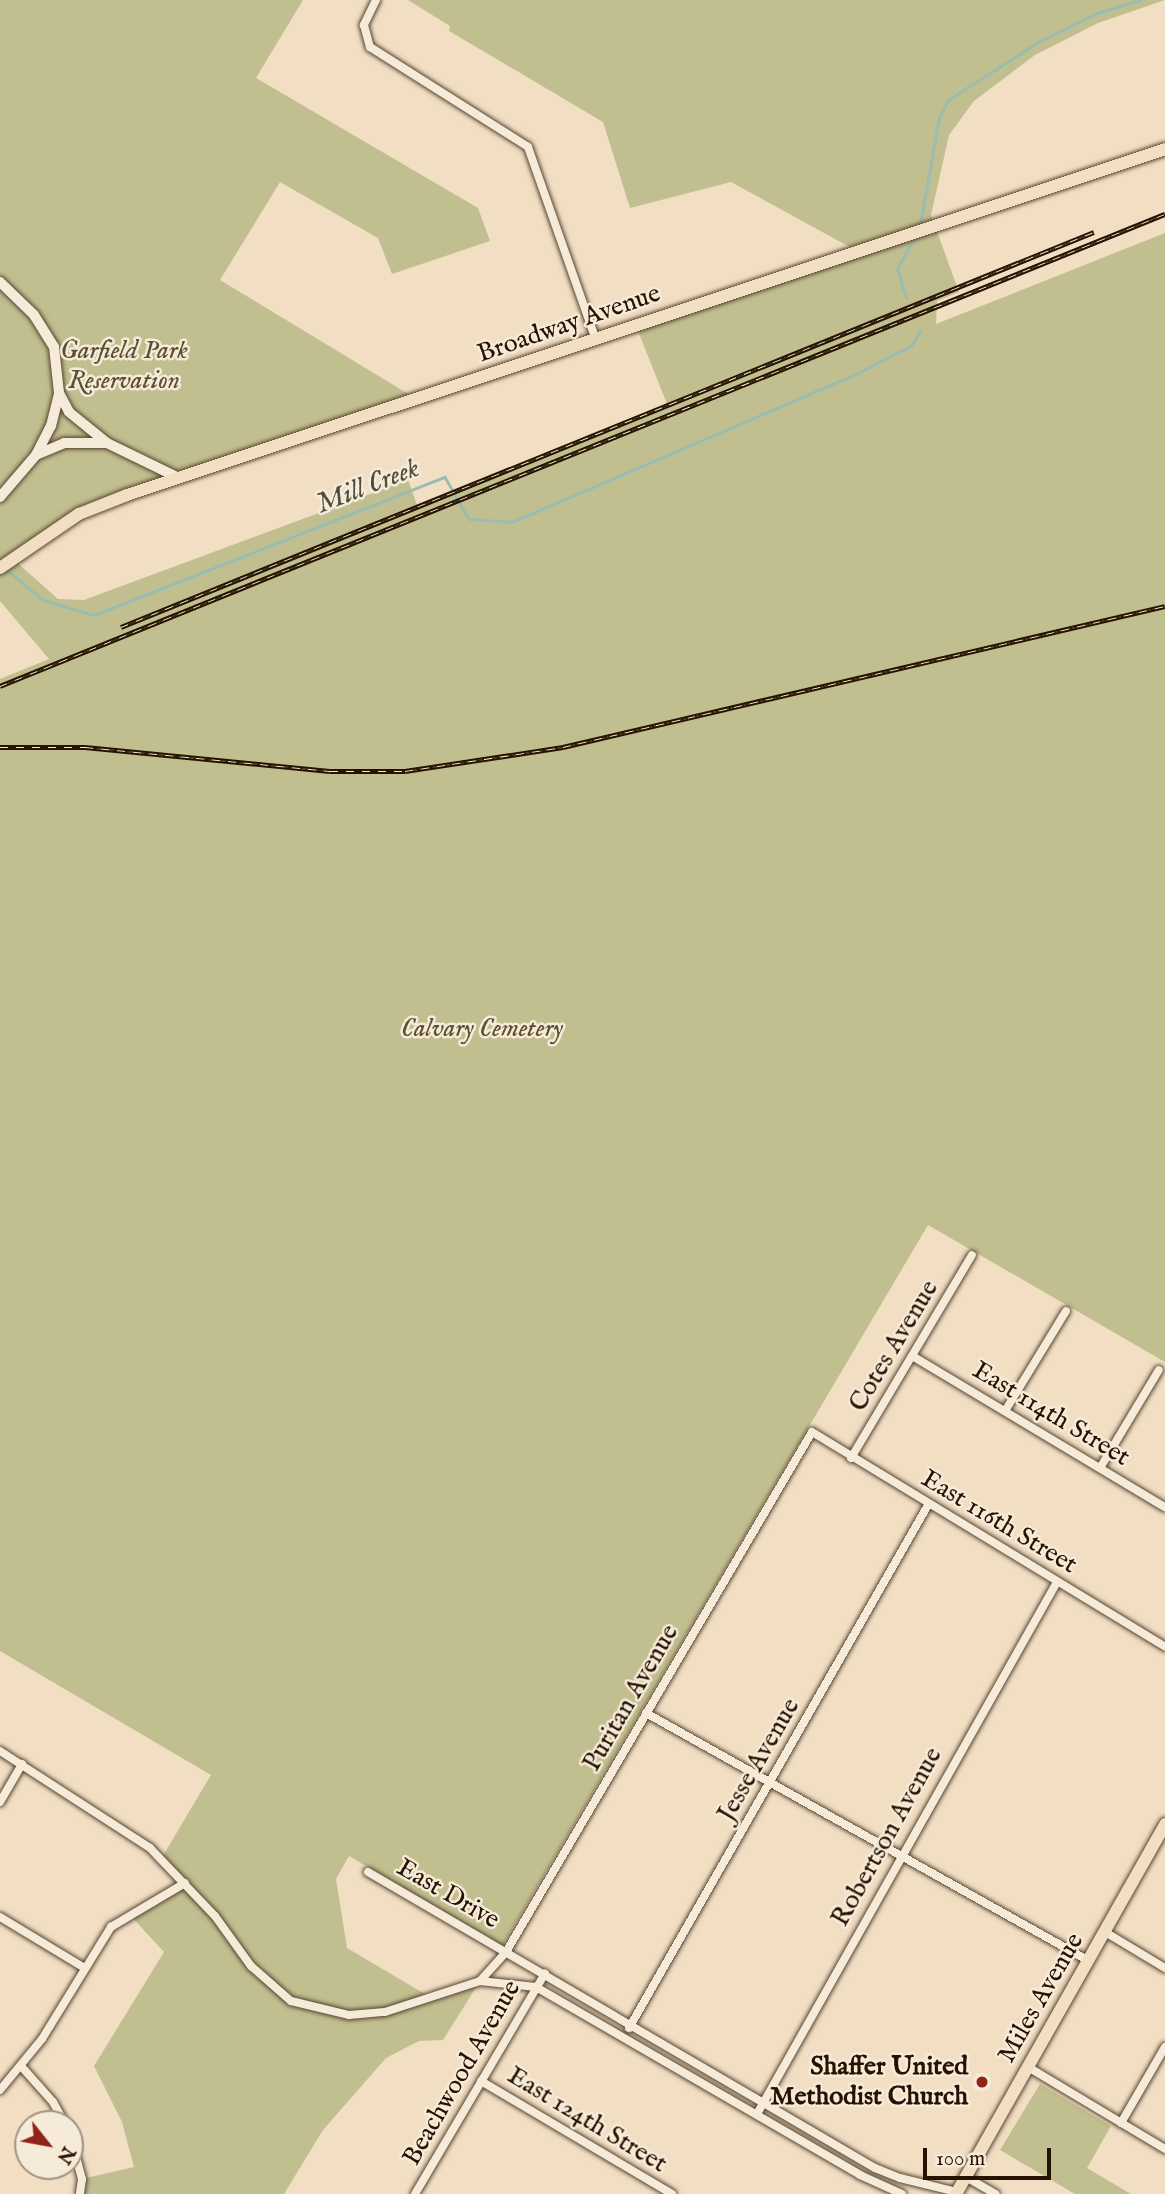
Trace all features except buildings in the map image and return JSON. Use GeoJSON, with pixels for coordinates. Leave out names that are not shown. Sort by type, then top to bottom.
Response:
{"type":"FeatureCollection","features":[{"type":"Feature","properties":{"kind":"main road","name":"Broadway Avenue"},"geometry":{"type":"LineString","coordinates":[[0,568],[79,514],[179,478],[1165,149]]}},
{"type":"Feature","properties":{"kind":"main road","name":"Miles Avenue"},"geometry":{"type":"LineString","coordinates":[[957,2193],[1165,1824]]}},
{"type":"Feature","properties":{"kind":"street"},"geometry":{"type":"LineString","coordinates":[[376,0],[364,25],[370,47],[528,147],[596,340]]}},
{"type":"Feature","properties":{"kind":"street"},"geometry":{"type":"LineString","coordinates":[[0,282],[34,316],[54,347],[59,393],[51,426],[36,455],[0,497]]}},
{"type":"Feature","properties":{"kind":"street"},"geometry":{"type":"LineString","coordinates":[[59,393],[69,412],[107,443],[179,478]]}},
{"type":"Feature","properties":{"kind":"street"},"geometry":{"type":"LineString","coordinates":[[36,455],[64,443],[107,443]]}},
{"type":"Feature","properties":{"kind":"street","name":"Cotes Avenue"},"geometry":{"type":"LineString","coordinates":[[851,1458],[914,1357],[972,1255]]}},
{"type":"Feature","properties":{"kind":"street"},"geometry":{"type":"LineString","coordinates":[[1006,1411],[1066,1311]]}},
{"type":"Feature","properties":{"kind":"street","name":"East 114th Street"},"geometry":{"type":"LineString","coordinates":[[914,1357],[1165,1507]]}},
{"type":"Feature","properties":{"kind":"street"},"geometry":{"type":"LineString","coordinates":[[1100,1468],[1159,1370]]}},
{"type":"Feature","properties":{"kind":"street","name":"East 116th Street"},"geometry":{"type":"LineString","coordinates":[[812,1432],[1165,1647]]}},
{"type":"Feature","properties":{"kind":"street","name":"Puritan Avenue"},"geometry":{"type":"LineString","coordinates":[[480,1981],[506,1952],[812,1432]]}},
{"type":"Feature","properties":{"kind":"street","name":"Jesse Avenue"},"geometry":{"type":"LineString","coordinates":[[625,2035],[928,1504]]}},
{"type":"Feature","properties":{"kind":"street","name":"Robertson Avenue"},"geometry":{"type":"LineString","coordinates":[[757,2114],[900,1856],[1057,1582]]}},
{"type":"Feature","properties":{"kind":"street"},"geometry":{"type":"LineString","coordinates":[[646,1713],[1089,1961]]}},
{"type":"Feature","properties":{"kind":"street"},"geometry":{"type":"LineString","coordinates":[[0,1751],[150,1848],[185,1883],[251,1966],[291,2001],[313,2009],[349,2015],[385,2012],[480,1981],[536,1987],[625,2035],[860,2175],[902,2194]]}},
{"type":"Feature","properties":{"kind":"street"},"geometry":{"type":"LineString","coordinates":[[0,1802],[22,1764]]}},
{"type":"Feature","properties":{"kind":"street","name":"East Drive"},"geometry":{"type":"LineString","coordinates":[[368,1872],[875,2168],[900,2179],[957,2193]]}},
{"type":"Feature","properties":{"kind":"street"},"geometry":{"type":"LineString","coordinates":[[0,2091],[21,2066],[111,1927],[185,1883]]}},
{"type":"Feature","properties":{"kind":"street"},"geometry":{"type":"LineString","coordinates":[[0,1917],[83,1967]]}},
{"type":"Feature","properties":{"kind":"street"},"geometry":{"type":"LineString","coordinates":[[1105,1932],[1165,1968]]}},
{"type":"Feature","properties":{"kind":"street","name":"Beachwood Avenue"},"geometry":{"type":"LineString","coordinates":[[418,2193],[545,1973]]}},
{"type":"Feature","properties":{"kind":"street"},"geometry":{"type":"LineString","coordinates":[[1121,2123],[1165,2047]]}},
{"type":"Feature","properties":{"kind":"street"},"geometry":{"type":"LineString","coordinates":[[21,2066],[57,2110]]}},
{"type":"Feature","properties":{"kind":"street"},"geometry":{"type":"LineString","coordinates":[[1028,2067],[1165,2149]]}},
{"type":"Feature","properties":{"kind":"street","name":"East 124th Street"},"geometry":{"type":"LineString","coordinates":[[481,2081],[671,2194]]}},
{"type":"Feature","properties":{"kind":"street"},"geometry":{"type":"LineString","coordinates":[[965,2177],[996,2194]]}},
{"type":"Feature","properties":{"kind":"green space","name":"Calvary Cemetery"},"geometry":{"type":"Polygon","coordinates":[[[0,0],[303,0],[256,78],[478,208],[490,241],[392,274],[378,238],[280,182],[220,280],[415,398],[79,514],[14,560],[58,599],[84,600],[408,480],[417,505],[667,404],[636,326],[857,251],[731,182],[630,208],[603,122],[449,31],[450,26],[408,0],[1165,0],[1098,23],[1035,55],[974,101],[949,135],[931,215],[959,292],[937,301],[936,324],[1165,233],[1165,1362],[928,1225],[502,1946],[349,1856],[336,1879],[347,1948],[430,1997],[480,1981],[443,2040],[419,2041],[386,2058],[323,2130],[284,2194],[80,2194],[84,2179],[134,2167],[122,2122],[94,2066],[164,1952],[128,1913],[185,1883],[161,1859],[211,1775],[0,1651],[0,679],[49,659],[0,601],[0,0]]]}},
{"type":"Feature","properties":{"kind":"green space"},"geometry":{"type":"Polygon","coordinates":[[[1040,2084],[1111,2126],[1087,2168],[1131,2194],[1075,2194],[1000,2150],[1040,2084]]]}},
{"type":"Feature","properties":{"kind":"waterway","name":"Mill Creek"},"geometry":{"type":"LineString","coordinates":[[920,225],[939,118],[948,100],[1038,42],[1097,13],[1140,0]]}},
{"type":"Feature","properties":{"kind":"waterway","name":"Mill Creek"},"geometry":{"type":"LineString","coordinates":[[906,298],[897,269],[915,237]]}},
{"type":"Feature","properties":{"kind":"waterway","name":"Mill Creek"},"geometry":{"type":"LineString","coordinates":[[5,568],[43,600],[94,615],[445,477],[469,519],[512,522],[862,371],[912,345],[920,331]]}},
{"type":"Feature","properties":{"kind":"railway"},"geometry":{"type":"LineString","coordinates":[[0,686],[1165,214]]}},
{"type":"Feature","properties":{"kind":"railway"},"geometry":{"type":"LineString","coordinates":[[121,627],[1094,232]]}},
{"type":"Feature","properties":{"kind":"railway"},"geometry":{"type":"LineString","coordinates":[[0,747],[85,747],[330,771],[405,771],[563,747],[1165,606]]}},
{"type":"Feature","properties":{"kind":"place","name":"Shaffer United Methodist Church"},"geometry":{"type":"Point","coordinates":[982,2082]}},
{"type":"Feature","properties":{"kind":"park label","name":"Garfield Park Reservation"},"geometry":{"type":"Point","coordinates":[124,366]}}]}
